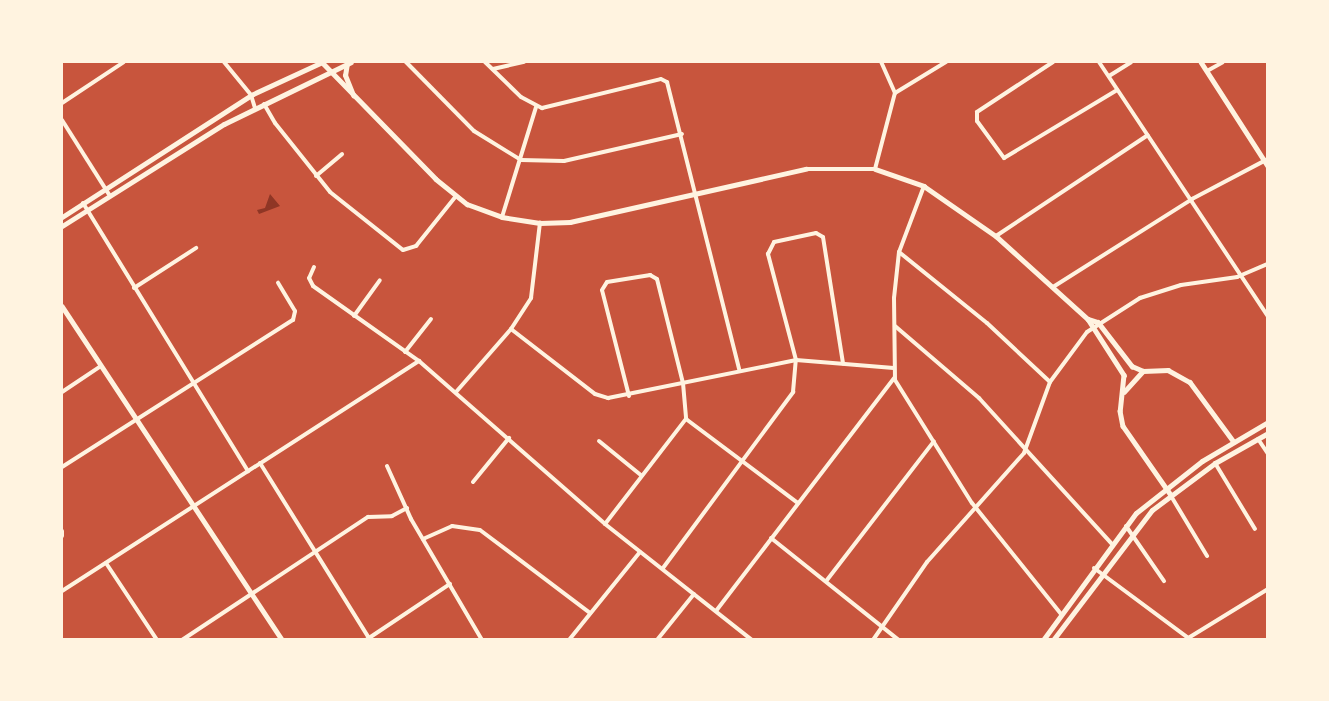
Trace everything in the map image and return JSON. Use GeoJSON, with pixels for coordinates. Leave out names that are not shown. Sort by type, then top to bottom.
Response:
{"type":"FeatureCollection","features":[{"type":"Feature","properties":{"kind":"main road"},"geometry":{"type":"LineString","coordinates":[[62,217],[251,95],[322,62]]}},
{"type":"Feature","properties":{"kind":"main road"},"geometry":{"type":"LineString","coordinates":[[62,226],[255,108],[349,62]]}},
{"type":"Feature","properties":{"kind":"main road"},"geometry":{"type":"LineString","coordinates":[[349,62],[345,75],[353,95]]}},
{"type":"Feature","properties":{"kind":"main road"},"geometry":{"type":"LineString","coordinates":[[1043,639],[1125,525],[1166,486],[1268,422]]}},
{"type":"Feature","properties":{"kind":"main road"},"geometry":{"type":"LineString","coordinates":[[1053,639],[1132,532],[1170,495],[1215,463],[1268,433]]}},
{"type":"Feature","properties":{"kind":"main road"},"geometry":{"type":"LineString","coordinates":[[1215,463],[1234,442]]}},
{"type":"Feature","properties":{"kind":"street"},"geometry":{"type":"LineString","coordinates":[[62,103],[124,62]]}},
{"type":"Feature","properties":{"kind":"street"},"geometry":{"type":"LineString","coordinates":[[224,62],[251,95],[255,108]]}},
{"type":"Feature","properties":{"kind":"street"},"geometry":{"type":"LineString","coordinates":[[322,62],[456,196],[502,218],[540,223],[580,220],[806,169],[875,169],[924,186],[996,236],[1088,319],[1098,322],[1126,361],[1143,371],[1168,370],[1185,378],[1234,442]]}},
{"type":"Feature","properties":{"kind":"street"},"geometry":{"type":"LineString","coordinates":[[406,62],[474,131],[521,160],[564,161],[682,134]]}},
{"type":"Feature","properties":{"kind":"street"},"geometry":{"type":"LineString","coordinates":[[485,62],[536,107]]}},
{"type":"Feature","properties":{"kind":"street"},"geometry":{"type":"LineString","coordinates":[[492,69],[524,62]]}},
{"type":"Feature","properties":{"kind":"street"},"geometry":{"type":"LineString","coordinates":[[875,169],[896,93],[881,62]]}},
{"type":"Feature","properties":{"kind":"street"},"geometry":{"type":"LineString","coordinates":[[896,93],[946,62]]}},
{"type":"Feature","properties":{"kind":"street"},"geometry":{"type":"LineString","coordinates":[[1053,62],[976,114],[1006,158],[1117,90]]}},
{"type":"Feature","properties":{"kind":"street"},"geometry":{"type":"LineString","coordinates":[[1100,62],[1268,316]]}},
{"type":"Feature","properties":{"kind":"street"},"geometry":{"type":"LineString","coordinates":[[1109,76],[1131,62]]}},
{"type":"Feature","properties":{"kind":"street"},"geometry":{"type":"LineString","coordinates":[[1053,287],[1192,199],[1266,162],[1201,62]]}},
{"type":"Feature","properties":{"kind":"street"},"geometry":{"type":"LineString","coordinates":[[1207,71],[1223,62]]}},
{"type":"Feature","properties":{"kind":"street"},"geometry":{"type":"LineString","coordinates":[[536,107],[661,79],[669,84],[740,369]]}},
{"type":"Feature","properties":{"kind":"street"},"geometry":{"type":"LineString","coordinates":[[264,103],[275,123],[316,176],[351,211],[403,250],[416,246],[456,196]]}},
{"type":"Feature","properties":{"kind":"street"},"geometry":{"type":"LineString","coordinates":[[502,218],[536,107]]}},
{"type":"Feature","properties":{"kind":"street"},"geometry":{"type":"LineString","coordinates":[[62,120],[111,196]]}},
{"type":"Feature","properties":{"kind":"street"},"geometry":{"type":"LineString","coordinates":[[996,236],[1148,135]]}},
{"type":"Feature","properties":{"kind":"street"},"geometry":{"type":"LineString","coordinates":[[316,176],[342,154]]}},
{"type":"Feature","properties":{"kind":"street"},"geometry":{"type":"LineString","coordinates":[[924,186],[898,252],[895,378],[976,507],[1061,614]]}},
{"type":"Feature","properties":{"kind":"street"},"geometry":{"type":"LineString","coordinates":[[83,203],[248,471]]}},
{"type":"Feature","properties":{"kind":"street"},"geometry":{"type":"LineString","coordinates":[[456,392],[511,329],[531,297],[540,223]]}},
{"type":"Feature","properties":{"kind":"street"},"geometry":{"type":"LineString","coordinates":[[663,568],[741,461],[791,398],[795,360],[768,254],[774,242],[816,233],[824,240],[843,363]]}},
{"type":"Feature","properties":{"kind":"street"},"geometry":{"type":"LineString","coordinates":[[134,288],[196,248]]}},
{"type":"Feature","properties":{"kind":"street"},"geometry":{"type":"LineString","coordinates":[[898,252],[987,322],[1050,382]]}},
{"type":"Feature","properties":{"kind":"street"},"geometry":{"type":"LineString","coordinates":[[873,639],[927,562],[1026,450],[1050,382],[1091,328],[1130,302],[1163,289],[1242,276],[1268,264]]}},
{"type":"Feature","properties":{"kind":"street"},"geometry":{"type":"LineString","coordinates":[[314,267],[309,279],[313,286],[419,362],[509,438],[605,524],[663,568],[749,639]]}},
{"type":"Feature","properties":{"kind":"street"},"geometry":{"type":"LineString","coordinates":[[605,524],[686,419],[683,383],[656,277],[648,275],[608,282],[602,292],[629,396]]}},
{"type":"Feature","properties":{"kind":"street"},"geometry":{"type":"LineString","coordinates":[[354,316],[380,280]]}},
{"type":"Feature","properties":{"kind":"street"},"geometry":{"type":"LineString","coordinates":[[62,467],[292,320],[295,311],[278,283]]}},
{"type":"Feature","properties":{"kind":"street"},"geometry":{"type":"LineString","coordinates":[[62,306],[64,315],[101,366],[282,639]]}},
{"type":"Feature","properties":{"kind":"street"},"geometry":{"type":"LineString","coordinates":[[405,352],[431,319]]}},
{"type":"Feature","properties":{"kind":"street"},"geometry":{"type":"LineString","coordinates":[[1088,319],[1091,328],[1121,369],[1124,392],[1120,411],[1123,426],[1166,486],[1207,556]]}},
{"type":"Feature","properties":{"kind":"street"},"geometry":{"type":"LineString","coordinates":[[895,326],[968,388],[1112,544]]}},
{"type":"Feature","properties":{"kind":"street"},"geometry":{"type":"LineString","coordinates":[[511,329],[595,394],[608,398],[629,396],[740,369],[795,360],[894,368]]}},
{"type":"Feature","properties":{"kind":"street"},"geometry":{"type":"LineString","coordinates":[[62,591],[419,362]]}},
{"type":"Feature","properties":{"kind":"street"},"geometry":{"type":"LineString","coordinates":[[62,392],[101,366]]}},
{"type":"Feature","properties":{"kind":"street"},"geometry":{"type":"LineString","coordinates":[[1124,392],[1143,371]]}},
{"type":"Feature","properties":{"kind":"street"},"geometry":{"type":"LineString","coordinates":[[716,611],[895,378]]}},
{"type":"Feature","properties":{"kind":"street"},"geometry":{"type":"LineString","coordinates":[[686,419],[798,503]]}},
{"type":"Feature","properties":{"kind":"street"},"geometry":{"type":"LineString","coordinates":[[473,482],[509,438]]}},
{"type":"Feature","properties":{"kind":"street"},"geometry":{"type":"LineString","coordinates":[[1258,438],[1268,454]]}},
{"type":"Feature","properties":{"kind":"street"},"geometry":{"type":"LineString","coordinates":[[599,441],[642,476]]}},
{"type":"Feature","properties":{"kind":"street"},"geometry":{"type":"LineString","coordinates":[[827,580],[934,441]]}},
{"type":"Feature","properties":{"kind":"street"},"geometry":{"type":"LineString","coordinates":[[260,463],[368,639],[450,584]]}},
{"type":"Feature","properties":{"kind":"street"},"geometry":{"type":"LineString","coordinates":[[1215,463],[1255,529]]}},
{"type":"Feature","properties":{"kind":"street"},"geometry":{"type":"LineString","coordinates":[[387,466],[423,539],[482,639]]}},
{"type":"Feature","properties":{"kind":"street"},"geometry":{"type":"LineString","coordinates":[[182,639],[370,516],[392,516],[407,508]]}},
{"type":"Feature","properties":{"kind":"street"},"geometry":{"type":"LineString","coordinates":[[1125,525],[1164,581]]}},
{"type":"Feature","properties":{"kind":"street"},"geometry":{"type":"LineString","coordinates":[[423,539],[452,526],[480,530],[590,613]]}},
{"type":"Feature","properties":{"kind":"street"},"geometry":{"type":"LineString","coordinates":[[62,531],[62,536]]}},
{"type":"Feature","properties":{"kind":"street"},"geometry":{"type":"LineString","coordinates":[[771,538],[899,639]]}},
{"type":"Feature","properties":{"kind":"street"},"geometry":{"type":"LineString","coordinates":[[569,639],[640,552]]}},
{"type":"Feature","properties":{"kind":"street"},"geometry":{"type":"LineString","coordinates":[[106,563],[157,639]]}},
{"type":"Feature","properties":{"kind":"street"},"geometry":{"type":"LineString","coordinates":[[1094,568],[1186,638],[1268,589]]}},
{"type":"Feature","properties":{"kind":"street"},"geometry":{"type":"LineString","coordinates":[[657,639],[694,594]]}},
{"type":"Feature","properties":{"kind":"shaded area"},"geometry":{"type":"Polygon","coordinates":[[[270,194],[280,206],[259,214],[257,210],[265,208],[270,194]]]}}]}
